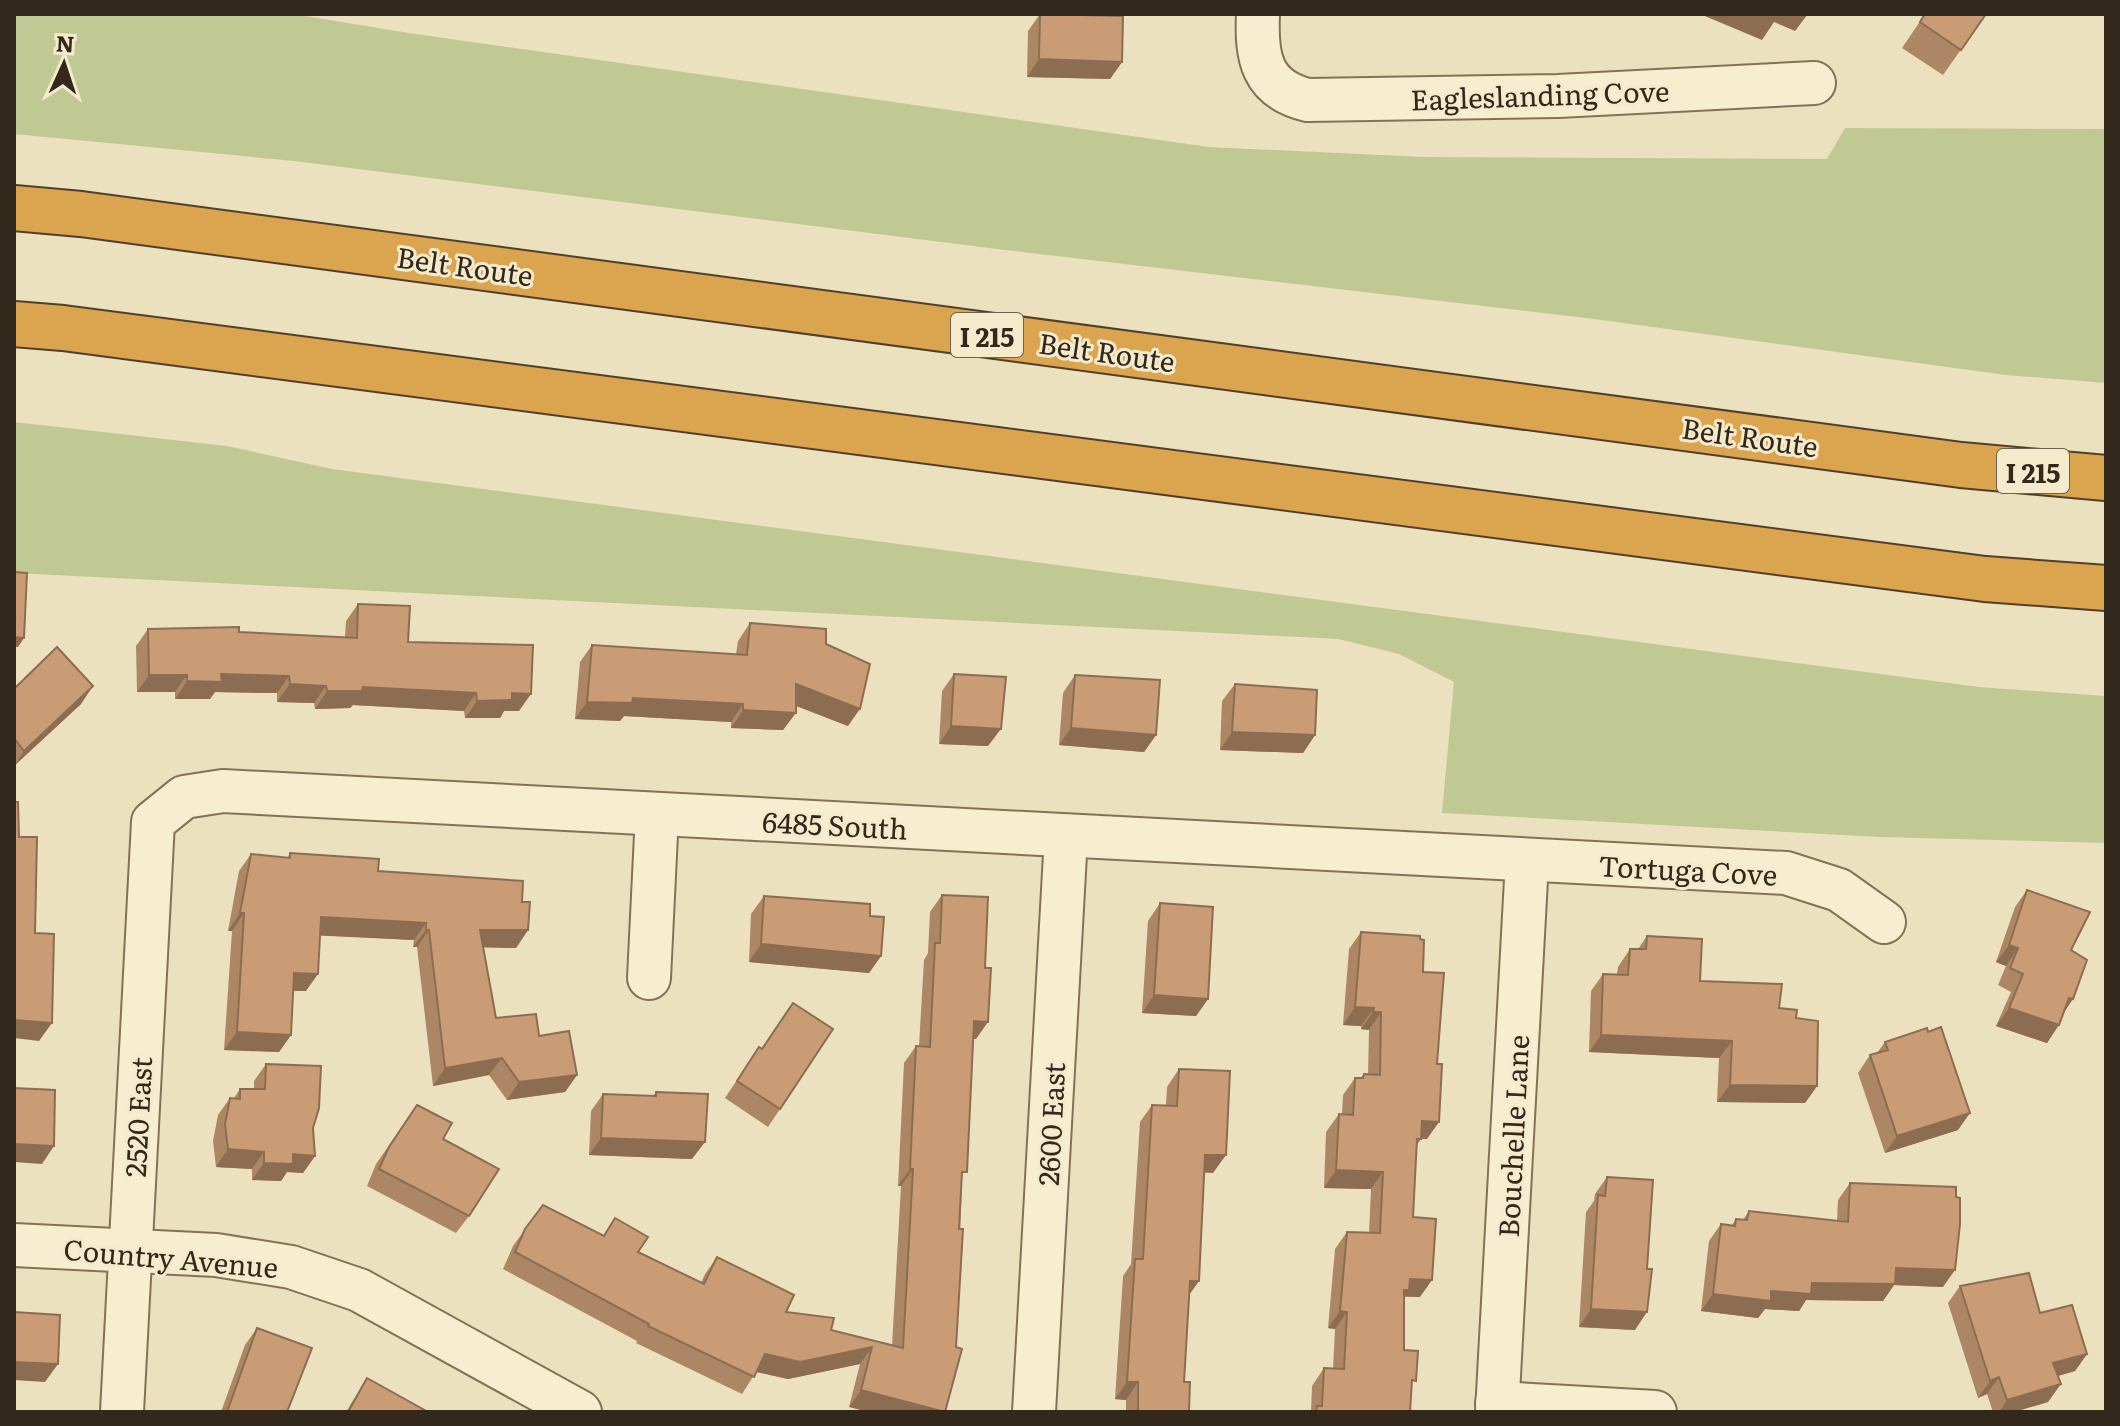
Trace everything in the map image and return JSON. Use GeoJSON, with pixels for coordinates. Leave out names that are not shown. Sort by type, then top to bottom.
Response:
{"type":"FeatureCollection","features":[{"type":"Feature","properties":{"kind":"highway","name":"Belt Route"},"geometry":{"type":"LineString","coordinates":[[14,208],[97,216],[1961,465],[2106,478]]}},
{"type":"Feature","properties":{"kind":"highway"},"geometry":{"type":"LineString","coordinates":[[14,324],[1985,579],[2106,588]]}},
{"type":"Feature","properties":{"kind":"highway"},"geometry":{"type":"LineString","coordinates":[[1961,465],[2106,461]]}},
{"type":"Feature","properties":{"kind":"street","name":"Eagleslanding Cove"},"geometry":{"type":"LineString","coordinates":[[1258,14],[1259,53],[1263,68],[1272,83],[1282,91],[1308,100],[1558,96],[1814,83]]}},
{"type":"Feature","properties":{"kind":"street","name":"6485 South"},"geometry":{"type":"LineString","coordinates":[[153,822],[184,797],[223,791],[1527,861]]}},
{"type":"Feature","properties":{"kind":"street"},"geometry":{"type":"LineString","coordinates":[[649,978],[657,814]]}},
{"type":"Feature","properties":{"kind":"street","name":"2520 East"},"geometry":{"type":"LineString","coordinates":[[122,1412],[153,822]]}},
{"type":"Feature","properties":{"kind":"street","name":"2600 East"},"geometry":{"type":"LineString","coordinates":[[1034,1412],[1066,836]]}},
{"type":"Feature","properties":{"kind":"street","name":"Tortuga Cove"},"geometry":{"type":"LineString","coordinates":[[1527,861],[1786,873],[1839,890],[1884,922]]}},
{"type":"Feature","properties":{"kind":"street","name":"Bouchelle Lane"},"geometry":{"type":"LineString","coordinates":[[1497,1408],[1527,861]]}},
{"type":"Feature","properties":{"kind":"street","name":"Country Avenue"},"geometry":{"type":"LineString","coordinates":[[14,1245],[216,1255],[291,1267],[359,1290],[580,1412]]}},
{"type":"Feature","properties":{"kind":"street"},"geometry":{"type":"LineString","coordinates":[[1497,1408],[1655,1412]]}},
{"type":"Feature","properties":{"kind":"green space"},"geometry":{"type":"Polygon","coordinates":[[[14,14],[293,14],[1209,147],[1423,157],[1827,159],[1845,128],[2106,129],[2106,383],[2006,375],[1594,319],[1005,250],[294,161],[14,134],[14,14]]]}},
{"type":"Feature","properties":{"kind":"green space"},"geometry":{"type":"Polygon","coordinates":[[[14,422],[227,446],[332,469],[1979,687],[2106,696],[2106,843],[1880,837],[1442,813],[1454,682],[1399,654],[1338,639],[14,573],[14,422]]]}},
{"type":"Feature","properties":{"kind":"building"},"geometry":{"type":"Polygon","coordinates":[[[1040,14],[1123,16],[1122,62],[1039,59],[1040,14]]]}},
{"type":"Feature","properties":{"kind":"building"},"geometry":{"type":"Polygon","coordinates":[[[1925,14],[1986,14],[1961,50],[1920,22],[1925,14]]]}},
{"type":"Feature","properties":{"kind":"building"},"geometry":{"type":"Polygon","coordinates":[[[14,572],[27,573],[24,638],[14,637],[14,572]]]}},
{"type":"Feature","properties":{"kind":"building"},"geometry":{"type":"Polygon","coordinates":[[[358,604],[410,606],[408,642],[533,645],[531,694],[512,693],[512,700],[477,701],[476,693],[363,687],[362,691],[327,691],[326,686],[290,684],[289,676],[221,674],[222,682],[187,681],[187,675],[149,675],[148,629],[239,627],[239,632],[357,638],[358,604]]]}},
{"type":"Feature","properties":{"kind":"building"},"geometry":{"type":"Polygon","coordinates":[[[750,623],[826,629],[826,644],[870,664],[860,709],[796,684],[796,713],[743,710],[743,704],[633,698],[632,703],[587,702],[592,645],[747,655],[750,623]]]}},
{"type":"Feature","properties":{"kind":"building"},"geometry":{"type":"Polygon","coordinates":[[[57,647],[93,686],[24,751],[14,738],[14,689],[57,647]]]}},
{"type":"Feature","properties":{"kind":"building"},"geometry":{"type":"Polygon","coordinates":[[[954,674],[1006,677],[1001,729],[951,726],[954,674]]]}},
{"type":"Feature","properties":{"kind":"building"},"geometry":{"type":"Polygon","coordinates":[[[1075,675],[1160,680],[1156,735],[1071,728],[1075,675]]]}},
{"type":"Feature","properties":{"kind":"building"},"geometry":{"type":"Polygon","coordinates":[[[1235,684],[1317,690],[1315,735],[1232,732],[1235,684]]]}},
{"type":"Feature","properties":{"kind":"building"},"geometry":{"type":"Polygon","coordinates":[[[14,802],[18,802],[19,837],[37,837],[35,933],[54,934],[52,1023],[14,1020],[14,802]]]}},
{"type":"Feature","properties":{"kind":"building"},"geometry":{"type":"Polygon","coordinates":[[[290,853],[379,859],[378,871],[523,881],[522,902],[530,902],[528,930],[480,930],[496,1018],[536,1014],[539,1036],[569,1031],[577,1075],[519,1082],[502,1058],[445,1068],[426,923],[321,917],[318,974],[294,973],[291,1035],[237,1032],[244,913],[240,913],[251,854],[290,858],[290,853]]]}},
{"type":"Feature","properties":{"kind":"building"},"geometry":{"type":"Polygon","coordinates":[[[2027,890],[2090,912],[2071,950],[2087,960],[2073,999],[2069,998],[2059,1025],[2009,1008],[2023,974],[2010,968],[2018,948],[2009,945],[2027,890]]]}},
{"type":"Feature","properties":{"kind":"building"},"geometry":{"type":"Polygon","coordinates":[[[942,895],[988,897],[985,968],[991,968],[988,1022],[974,1021],[967,1172],[962,1172],[959,1229],[963,1229],[956,1347],[962,1349],[945,1412],[861,1390],[872,1347],[800,1362],[765,1354],[754,1377],[648,1326],[515,1252],[525,1229],[543,1205],[604,1236],[615,1218],[648,1237],[638,1252],[704,1284],[717,1257],[794,1295],[786,1312],[834,1318],[831,1330],[903,1348],[916,1046],[930,1047],[935,943],[940,943],[942,895]]]}},
{"type":"Feature","properties":{"kind":"building"},"geometry":{"type":"Polygon","coordinates":[[[764,896],[870,904],[870,916],[884,917],[881,956],[761,944],[764,896]]]}},
{"type":"Feature","properties":{"kind":"building"},"geometry":{"type":"Polygon","coordinates":[[[1160,903],[1213,907],[1208,999],[1154,995],[1160,903]]]}},
{"type":"Feature","properties":{"kind":"building"},"geometry":{"type":"Polygon","coordinates":[[[1361,932],[1420,936],[1424,940],[1423,972],[1444,973],[1437,1064],[1442,1064],[1439,1122],[1422,1121],[1421,1139],[1417,1139],[1413,1217],[1436,1219],[1432,1280],[1410,1279],[1409,1290],[1404,1290],[1404,1350],[1418,1351],[1410,1412],[1316,1412],[1317,1406],[1322,1406],[1324,1368],[1344,1369],[1347,1312],[1340,1311],[1347,1232],[1380,1233],[1383,1172],[1336,1170],[1339,1114],[1353,1115],[1355,1078],[1363,1078],[1364,1074],[1380,1075],[1381,1012],[1373,1012],[1374,1008],[1355,1007],[1361,932]]]}},
{"type":"Feature","properties":{"kind":"building"},"geometry":{"type":"Polygon","coordinates":[[[1647,936],[1702,939],[1700,981],[1782,984],[1779,1008],[1797,1010],[1796,1018],[1818,1021],[1817,1086],[1730,1085],[1732,1041],[1601,1035],[1603,974],[1628,975],[1630,949],[1646,949],[1647,936]]]}},
{"type":"Feature","properties":{"kind":"building"},"geometry":{"type":"Polygon","coordinates":[[[793,1003],[833,1029],[780,1109],[737,1081],[793,1003]]]}},
{"type":"Feature","properties":{"kind":"building"},"geometry":{"type":"Polygon","coordinates":[[[1941,1027],[1970,1113],[1897,1136],[1870,1055],[1888,1050],[1885,1042],[1927,1028],[1928,1032],[1941,1027]]]}},
{"type":"Feature","properties":{"kind":"building"},"geometry":{"type":"Polygon","coordinates":[[[266,1064],[321,1066],[319,1108],[313,1128],[315,1156],[293,1154],[293,1164],[264,1163],[264,1152],[228,1149],[225,1124],[230,1098],[240,1099],[240,1089],[265,1089],[266,1064]]]}},
{"type":"Feature","properties":{"kind":"building"},"geometry":{"type":"Polygon","coordinates":[[[1179,1069],[1230,1071],[1226,1155],[1205,1155],[1199,1281],[1190,1281],[1184,1382],[1190,1382],[1189,1412],[1138,1412],[1138,1382],[1127,1382],[1135,1259],[1143,1259],[1152,1105],[1177,1106],[1179,1069]]]}},
{"type":"Feature","properties":{"kind":"building"},"geometry":{"type":"Polygon","coordinates":[[[14,1088],[55,1090],[54,1146],[14,1144],[14,1088]]]}},
{"type":"Feature","properties":{"kind":"building"},"geometry":{"type":"Polygon","coordinates":[[[656,1092],[708,1094],[705,1142],[601,1138],[603,1094],[656,1096],[656,1092]]]}},
{"type":"Feature","properties":{"kind":"building"},"geometry":{"type":"Polygon","coordinates":[[[417,1105],[452,1123],[443,1139],[499,1169],[469,1216],[379,1169],[389,1147],[417,1105]]]}},
{"type":"Feature","properties":{"kind":"building"},"geometry":{"type":"Polygon","coordinates":[[[1607,1177],[1653,1180],[1647,1269],[1652,1269],[1647,1312],[1591,1309],[1598,1195],[1605,1196],[1607,1177]]]}},
{"type":"Feature","properties":{"kind":"building"},"geometry":{"type":"Polygon","coordinates":[[[1850,1183],[1956,1187],[1956,1197],[1960,1198],[1960,1224],[1955,1270],[1896,1268],[1895,1284],[1812,1283],[1811,1294],[1771,1291],[1771,1301],[1713,1294],[1721,1224],[1735,1226],[1736,1219],[1747,1220],[1749,1211],[1848,1222],[1850,1183]]]}},
{"type":"Feature","properties":{"kind":"building"},"geometry":{"type":"Polygon","coordinates":[[[2029,1273],[2040,1313],[2072,1305],[2087,1354],[2053,1363],[2061,1384],[2007,1400],[1999,1377],[1990,1381],[1960,1286],[2029,1273]]]}},
{"type":"Feature","properties":{"kind":"building"},"geometry":{"type":"Polygon","coordinates":[[[14,1312],[60,1315],[58,1364],[14,1362],[14,1312]]]}},
{"type":"Feature","properties":{"kind":"building"},"geometry":{"type":"Polygon","coordinates":[[[257,1328],[312,1348],[287,1412],[227,1412],[257,1328]]]}},
{"type":"Feature","properties":{"kind":"building"},"geometry":{"type":"Polygon","coordinates":[[[367,1378],[428,1412],[348,1412],[367,1378]]]}}]}
